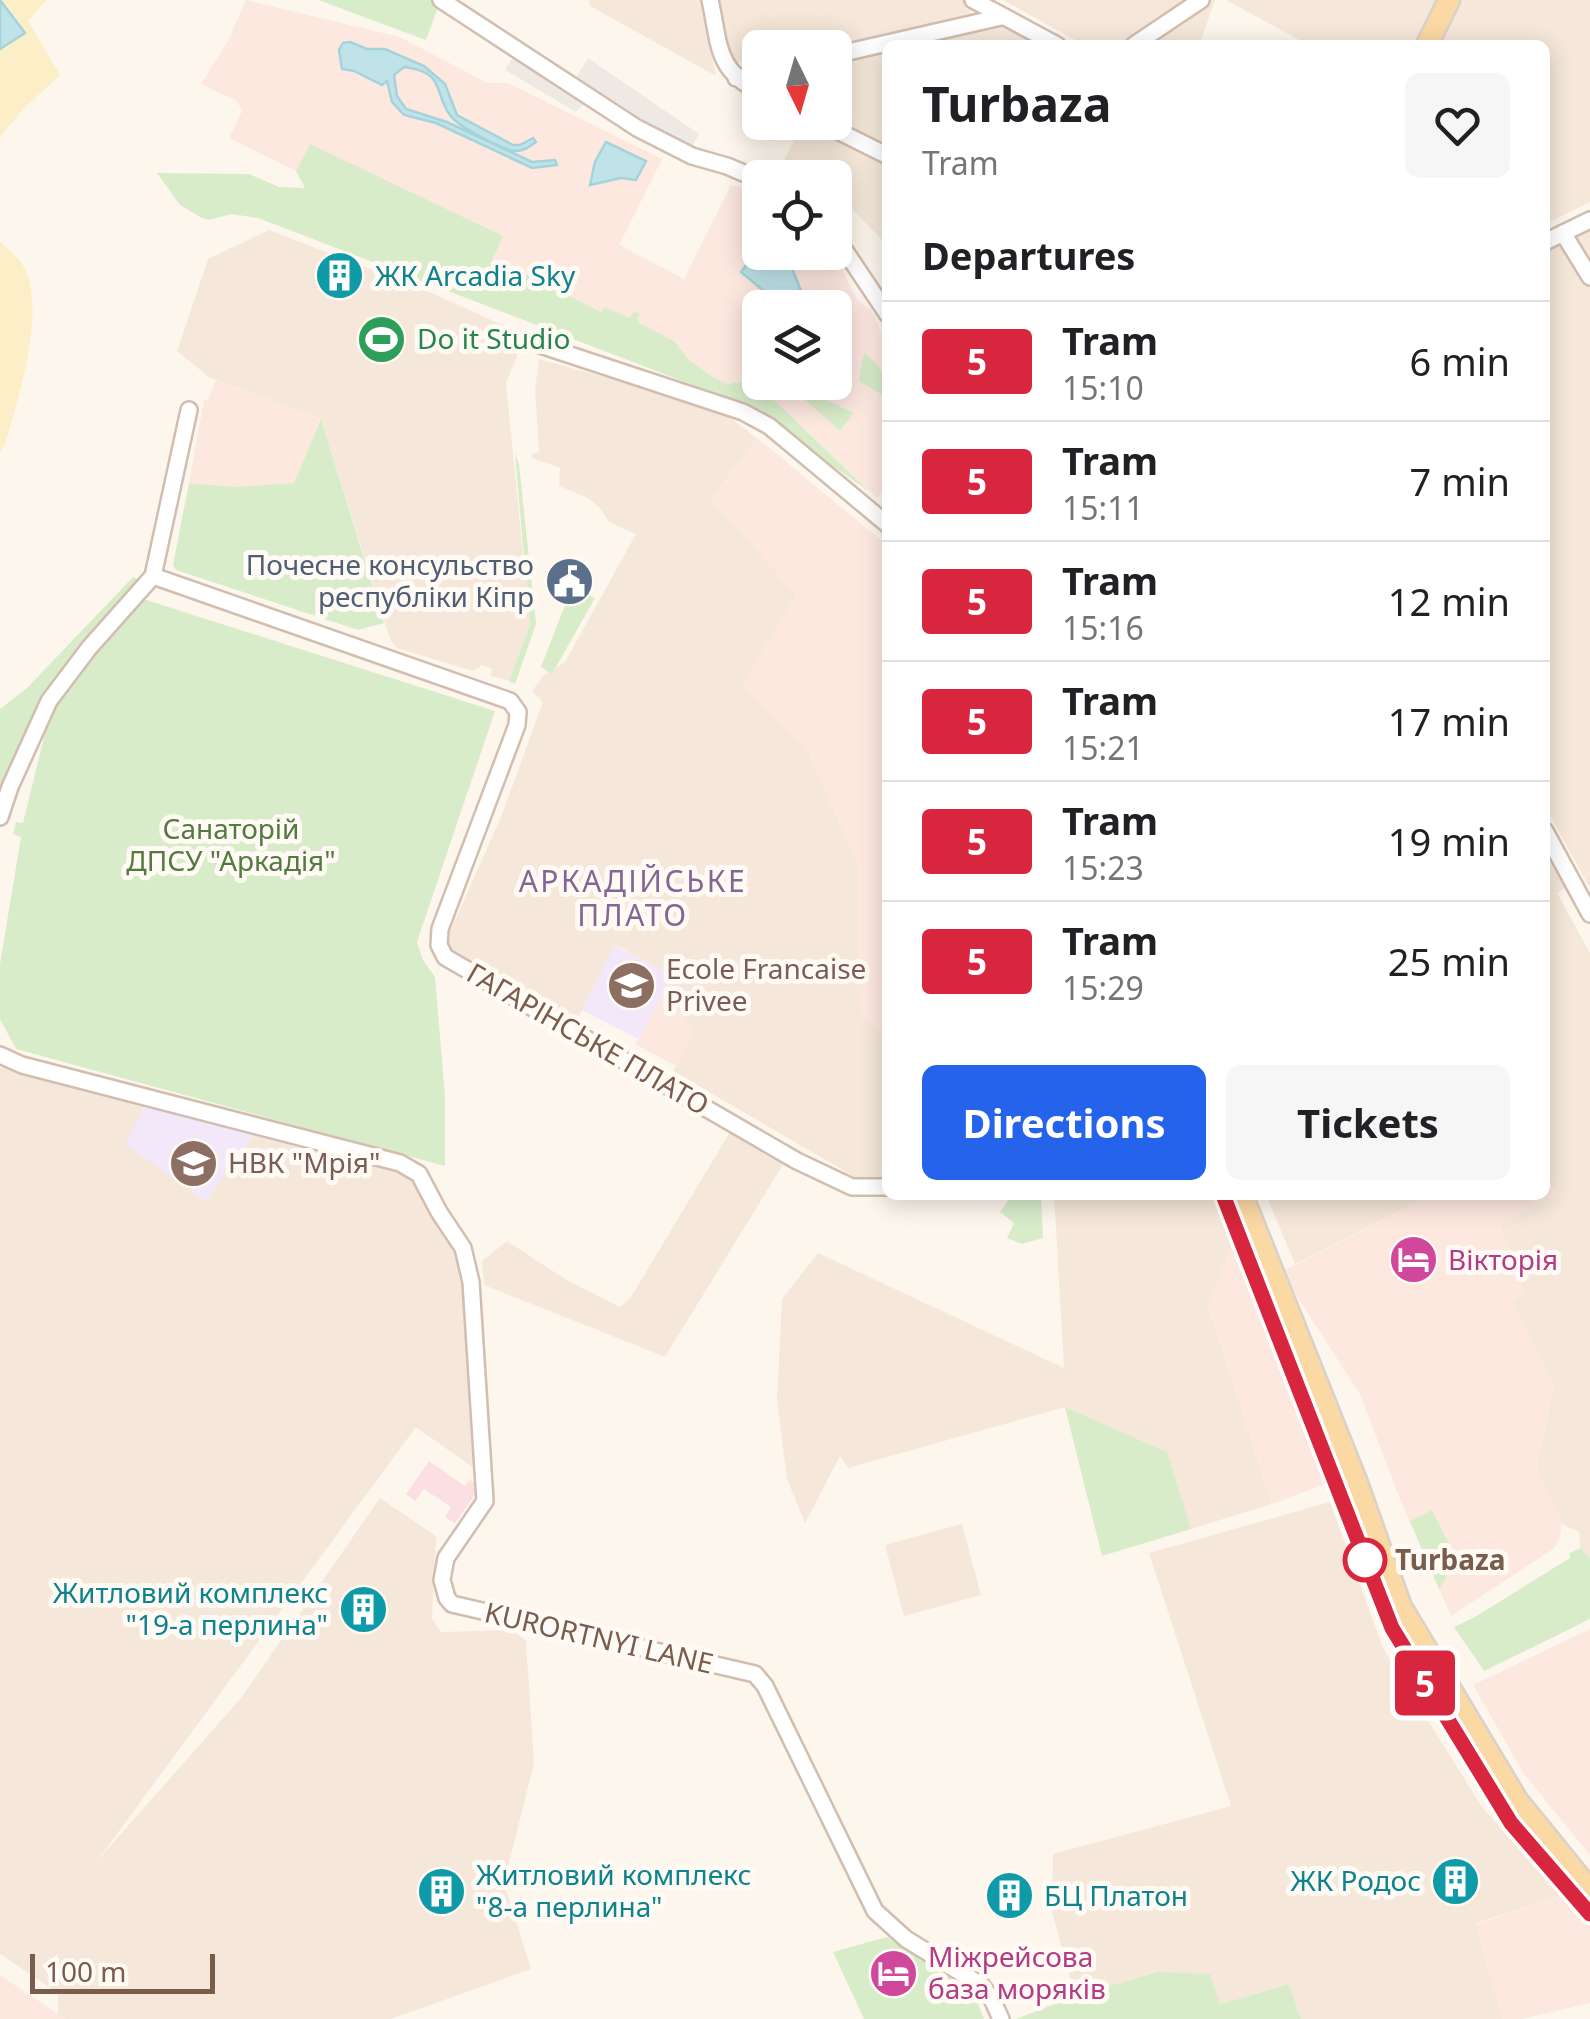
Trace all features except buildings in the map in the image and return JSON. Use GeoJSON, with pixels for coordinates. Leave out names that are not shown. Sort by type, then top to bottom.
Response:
{"type":"FeatureCollection","features":[{"type":"Feature","properties":{"kind":"main road"},"geometry":{"type":"LineString","coordinates":[[1429,40],[1449,0]]}},
{"type":"Feature","properties":{"kind":"main road"},"geometry":{"type":"LineString","coordinates":[[1244,1200],[1357,1483],[1401,1608],[1517,1800],[1590,1890]]}},
{"type":"Feature","properties":{"kind":"street"},"geometry":{"type":"LineString","coordinates":[[441,0],[637,128],[692,156],[742,172]]}},
{"type":"Feature","properties":{"kind":"street"},"geometry":{"type":"LineString","coordinates":[[710,0],[724,65],[742,82]]}},
{"type":"Feature","properties":{"kind":"street"},"geometry":{"type":"LineString","coordinates":[[973,0],[1047,40]]}},
{"type":"Feature","properties":{"kind":"street"},"geometry":{"type":"LineString","coordinates":[[1141,40],[1200,0]]}},
{"type":"Feature","properties":{"kind":"street"},"geometry":{"type":"LineString","coordinates":[[901,40],[1001,17]]}},
{"type":"Feature","properties":{"kind":"street"},"geometry":{"type":"LineString","coordinates":[[852,51],[882,44]]}},
{"type":"Feature","properties":{"kind":"street"},"geometry":{"type":"LineString","coordinates":[[736,78],[742,77]]}},
{"type":"Feature","properties":{"kind":"street"},"geometry":{"type":"LineString","coordinates":[[852,138],[882,153]]}},
{"type":"Feature","properties":{"kind":"street"},"geometry":{"type":"LineString","coordinates":[[1550,240],[1590,220]]}},
{"type":"Feature","properties":{"kind":"street"},"geometry":{"type":"LineString","coordinates":[[1563,233],[1590,278]]}},
{"type":"Feature","properties":{"kind":"street"},"geometry":{"type":"LineString","coordinates":[[852,261],[882,306]]}},
{"type":"Feature","properties":{"kind":"street"},"geometry":{"type":"LineString","coordinates":[[510,340],[531,342],[743,412],[768,426],[882,520]]}},
{"type":"Feature","properties":{"kind":"street"},"geometry":{"type":"LineString","coordinates":[[0,818],[49,701],[89,648],[153,576],[189,410]]}},
{"type":"Feature","properties":{"kind":"street","name":"ГАГАРІНСЬКЕ ПЛАТО"},"geometry":{"type":"LineString","coordinates":[[153,576],[510,701],[518,712],[518,725],[440,929],[439,945],[445,957],[797,1160],[852,1187],[882,1188]]}},
{"type":"Feature","properties":{"kind":"street"},"geometry":{"type":"LineString","coordinates":[[1550,840],[1590,914]]}},
{"type":"Feature","properties":{"kind":"street","name":"KURORTNYI LANE"},"geometry":{"type":"LineString","coordinates":[[0,1054],[22,1065],[146,1095],[411,1168],[418,1174],[464,1248],[473,1301],[485,1490],[484,1501],[446,1558],[442,1580],[447,1598],[452,1604],[755,1674],[875,1911],[906,1939],[980,1985],[992,1999],[1000,2019]]}},
{"type":"Feature","properties":{"kind":"shaded area"},"geometry":{"type":"Polygon","coordinates":[[[246,0],[400,37],[487,83],[508,83],[662,159],[619,245],[684,279],[731,185],[742,188],[742,270],[842,270],[857,300],[871,310],[882,333],[881,494],[877,498],[774,400],[852,400],[852,290],[742,290],[742,382],[728,384],[689,360],[674,341],[636,322],[640,315],[630,319],[602,312],[523,272],[490,263],[306,188],[296,171],[229,138],[242,111],[237,101],[201,84],[229,39],[246,0]]]}},
{"type":"Feature","properties":{"kind":"shaded area"},"geometry":{"type":"Polygon","coordinates":[[[589,0],[701,0],[716,76],[590,6],[589,0]]]}},
{"type":"Feature","properties":{"kind":"shaded area"},"geometry":{"type":"Polygon","coordinates":[[[713,0],[968,0],[972,20],[852,41],[852,30],[742,30],[742,61],[726,64],[713,0]]]}},
{"type":"Feature","properties":{"kind":"shaded area"},"geometry":{"type":"Polygon","coordinates":[[[1003,0],[1188,0],[1125,40],[1075,40],[1003,0]]]}},
{"type":"Feature","properties":{"kind":"shaded area"},"geometry":{"type":"Polygon","coordinates":[[[1209,0],[1215,0],[1201,40],[1149,40],[1209,0]]]}},
{"type":"Feature","properties":{"kind":"shaded area"},"geometry":{"type":"Polygon","coordinates":[[[1226,0],[1439,0],[1418,40],[1300,40],[1226,0]]]}},
{"type":"Feature","properties":{"kind":"shaded area"},"geometry":{"type":"Polygon","coordinates":[[[1461,0],[1590,0],[1590,202],[1550,222],[1550,40],[1441,40],[1461,0]]]}},
{"type":"Feature","properties":{"kind":"shaded area"},"geometry":{"type":"Polygon","coordinates":[[[998,25],[1029,40],[918,40],[998,25]]]}},
{"type":"Feature","properties":{"kind":"shaded area"},"geometry":{"type":"Polygon","coordinates":[[[882,47],[882,144],[852,128],[852,53],[882,47]]]}},
{"type":"Feature","properties":{"kind":"shaded area"},"geometry":{"type":"Polygon","coordinates":[[[516,52],[587,100],[576,112],[505,70],[516,52]]]}},
{"type":"Feature","properties":{"kind":"shaded area"},"geometry":{"type":"Polygon","coordinates":[[[588,58],[699,134],[687,154],[574,81],[588,58]]]}},
{"type":"Feature","properties":{"kind":"shaded area"},"geometry":{"type":"Polygon","coordinates":[[[794,140],[837,140],[882,162],[882,240],[852,209],[852,160],[784,160],[794,140]]]}},
{"type":"Feature","properties":{"kind":"shaded area"},"geometry":{"type":"Polygon","coordinates":[[[1590,216],[1590,888],[1550,815],[1550,233],[1590,216]]]}},
{"type":"Feature","properties":{"kind":"shaded area"},"geometry":{"type":"Polygon","coordinates":[[[269,230],[425,290],[520,333],[520,349],[506,383],[530,625],[509,681],[491,676],[492,669],[482,665],[473,671],[397,648],[390,639],[321,419],[209,377],[177,351],[208,259],[269,230]]]}},
{"type":"Feature","properties":{"kind":"shaded area"},"geometry":{"type":"Polygon","coordinates":[[[539,359],[673,396],[729,417],[757,438],[711,499],[797,595],[743,685],[806,746],[859,867],[860,1016],[882,1031],[882,1179],[860,1180],[673,1071],[693,1035],[685,1009],[663,994],[673,976],[616,945],[575,1024],[449,955],[449,934],[503,812],[543,702],[532,691],[544,675],[565,662],[636,534],[609,522],[586,497],[559,486],[560,468],[532,458],[532,453],[539,452],[535,390],[539,359]]]}},
{"type":"Feature","properties":{"kind":"shaded area"},"geometry":{"type":"Polygon","coordinates":[[[216,380],[321,419],[294,483],[234,487],[189,483],[204,400],[208,400],[216,380]]]}},
{"type":"Feature","properties":{"kind":"shaded area"},"geometry":{"type":"Polygon","coordinates":[[[757,438],[882,541],[882,1032],[860,1017],[859,867],[806,746],[743,685],[797,595],[711,499],[757,438]]]}},
{"type":"Feature","properties":{"kind":"shaded area"},"geometry":{"type":"Polygon","coordinates":[[[1550,866],[1565,888],[1557,893],[1590,953],[1590,1558],[1580,1548],[1579,1532],[1562,1524],[1536,1466],[1554,1387],[1512,1300],[1525,1293],[1499,1223],[1556,1195],[1550,1183],[1550,866]]]}},
{"type":"Feature","properties":{"kind":"shaded area","name":"Ecole Francaise Privee"},"geometry":{"type":"Polygon","coordinates":[[[615,945],[673,976],[638,1039],[582,1010],[615,945]]]}},
{"type":"Feature","properties":{"kind":"shaded area"},"geometry":{"type":"Polygon","coordinates":[[[663,994],[686,1009],[685,1018],[693,1035],[676,1066],[635,1044],[663,994]]]}},
{"type":"Feature","properties":{"kind":"shaded area"},"geometry":{"type":"Polygon","coordinates":[[[0,1067],[300,1148],[371,1160],[407,1175],[426,1204],[459,1234],[482,1474],[416,1427],[97,1861],[241,1698],[380,1498],[436,1536],[432,1618],[441,1632],[512,1630],[526,1641],[534,1763],[504,1883],[531,1969],[391,2019],[65,2019],[58,2014],[58,1993],[0,1954],[0,1067]]]}},
{"type":"Feature","properties":{"kind":"shaded area","name":"НВК \"Мрія\""},"geometry":{"type":"Polygon","coordinates":[[[145,1105],[254,1135],[206,1201],[125,1144],[145,1105]]]}},
{"type":"Feature","properties":{"kind":"shaded area"},"geometry":{"type":"Polygon","coordinates":[[[730,1132],[784,1163],[665,1357],[484,1285],[482,1261],[507,1241],[565,1279],[620,1307],[631,1297],[730,1132]]]}},
{"type":"Feature","properties":{"kind":"shaded area"},"geometry":{"type":"Polygon","coordinates":[[[1054,1200],[1217,1200],[1234,1241],[1208,1305],[1272,1504],[1191,1529],[1166,1452],[1065,1407],[848,1468],[840,1456],[805,1523],[787,1479],[777,1401],[782,1299],[818,1253],[1064,1368],[1054,1200]]]}},
{"type":"Feature","properties":{"kind":"shaded area"},"geometry":{"type":"Polygon","coordinates":[[[1268,1200],[1422,1200],[1295,1264],[1268,1200]]]}},
{"type":"Feature","properties":{"kind":"shaded area"},"geometry":{"type":"Polygon","coordinates":[[[1422,1200],[1547,1200],[1499,1223],[1525,1293],[1512,1300],[1554,1387],[1536,1466],[1562,1524],[1553,1549],[1451,1616],[1401,1502],[1360,1394],[1281,1272],[1422,1200]]]}},
{"type":"Feature","properties":{"kind":"shaded area"},"geometry":{"type":"Polygon","coordinates":[[[1234,1241],[1328,1483],[1272,1504],[1208,1304],[1234,1241]]]}},
{"type":"Feature","properties":{"kind":"shaded area"},"geometry":{"type":"Polygon","coordinates":[[[429,1461],[465,1486],[470,1480],[480,1487],[455,1523],[445,1517],[451,1507],[424,1489],[415,1501],[406,1494],[429,1461]]]}},
{"type":"Feature","properties":{"kind":"shaded area"},"geometry":{"type":"Polygon","coordinates":[[[1330,1502],[1383,1648],[1482,1807],[1562,1895],[1476,1923],[1502,2019],[1301,2019],[1289,1984],[1220,2004],[1157,1972],[1075,1996],[1052,1912],[1053,1854],[1231,1806],[1149,1553],[1330,1502]]]}},
{"type":"Feature","properties":{"kind":"shaded area"},"geometry":{"type":"Polygon","coordinates":[[[962,1524],[981,1595],[904,1616],[885,1545],[962,1524]]]}},
{"type":"Feature","properties":{"kind":"shaded area"},"geometry":{"type":"Polygon","coordinates":[[[1590,1629],[1590,1855],[1524,1774],[1473,1685],[1590,1629]]]}},
{"type":"Feature","properties":{"kind":"shaded area"},"geometry":{"type":"Polygon","coordinates":[[[1562,1895],[1590,1926],[1590,2003],[1522,2019],[1502,2019],[1476,1924],[1562,1895]]]}},
{"type":"Feature","properties":{"kind":"shaded area"},"geometry":{"type":"Polygon","coordinates":[[[0,1975],[58,2014],[65,2019],[0,2019],[0,1975]]]}},
{"type":"Feature","properties":{"kind":"green space"},"geometry":{"type":"Polygon","coordinates":[[[318,0],[437,0],[440,2],[426,40],[318,0]]]}},
{"type":"Feature","properties":{"kind":"green space"},"geometry":{"type":"Polygon","coordinates":[[[310,144],[503,236],[491,263],[523,272],[601,312],[605,307],[629,318],[634,311],[640,314],[637,322],[674,341],[689,360],[713,377],[728,384],[742,382],[742,400],[774,400],[870,492],[762,417],[729,399],[258,218],[231,214],[202,218],[180,205],[157,173],[249,174],[279,187],[305,188],[296,171],[310,144]]]}},
{"type":"Feature","properties":{"kind":"green space"},"geometry":{"type":"Polygon","coordinates":[[[864,353],[882,372],[882,395],[859,381],[864,353]]]}},
{"type":"Feature","properties":{"kind":"green space"},"geometry":{"type":"Polygon","coordinates":[[[806,400],[826,400],[854,413],[840,431],[806,400]]]}},
{"type":"Feature","properties":{"kind":"green space"},"geometry":{"type":"Polygon","coordinates":[[[321,419],[384,623],[358,630],[176,570],[173,565],[189,483],[234,487],[294,483],[321,419]]]}},
{"type":"Feature","properties":{"kind":"green space"},"geometry":{"type":"Polygon","coordinates":[[[515,454],[536,624],[515,684],[509,681],[530,625],[515,454]]]}},
{"type":"Feature","properties":{"kind":"green space"},"geometry":{"type":"Polygon","coordinates":[[[133,577],[144,582],[88,645],[0,805],[0,709],[27,688],[133,577]]]}},
{"type":"Feature","properties":{"kind":"green space"},"geometry":{"type":"Polygon","coordinates":[[[572,587],[595,598],[552,674],[541,667],[572,587]]]}},
{"type":"Feature","properties":{"kind":"green space","name":"Санаторій ДПСУ \"Аркадія\""},"geometry":{"type":"Polygon","coordinates":[[[140,598],[495,711],[417,942],[435,977],[445,1097],[445,1166],[16,1049],[0,1019],[0,964],[21,837],[13,834],[16,822],[23,823],[48,721],[46,715],[140,598]]]}},
{"type":"Feature","properties":{"kind":"green space"},"geometry":{"type":"Polygon","coordinates":[[[1008,1200],[1041,1200],[1043,1238],[1022,1244],[1007,1238],[1014,1223],[1000,1212],[1008,1200]]]}},
{"type":"Feature","properties":{"kind":"green space"},"geometry":{"type":"Polygon","coordinates":[[[1065,1407],[1167,1452],[1191,1529],[1102,1556],[1065,1407]]]}},
{"type":"Feature","properties":{"kind":"green space"},"geometry":{"type":"Polygon","coordinates":[[[1432,1510],[1457,1560],[1439,1589],[1410,1521],[1432,1510]]]}},
{"type":"Feature","properties":{"kind":"green space"},"geometry":{"type":"Polygon","coordinates":[[[1580,1548],[1590,1558],[1590,1619],[1484,1671],[1454,1627],[1570,1558],[1570,1553],[1580,1548]]]}},
{"type":"Feature","properties":{"kind":"green space","name":"Міжрейсова база моряків"},"geometry":{"type":"Polygon","coordinates":[[[887,1937],[974,1993],[984,2019],[864,2019],[833,1952],[887,1937]]]}},
{"type":"Feature","properties":{"kind":"green space"},"geometry":{"type":"Polygon","coordinates":[[[1157,1972],[1210,1974],[1220,2004],[1289,1984],[1301,2019],[1016,2019],[1075,1996],[1157,1972]]]}},
{"type":"Feature","properties":{"kind":"sand"},"geometry":{"type":"Polygon","coordinates":[[[1,0],[46,0],[28,21],[60,75],[0,137],[0,49],[25,33],[1,0]]]}},
{"type":"Feature","properties":{"kind":"sand"},"geometry":{"type":"Polygon","coordinates":[[[0,242],[22,264],[30,282],[32,329],[23,381],[0,452],[0,242]]]}},
{"type":"Feature","properties":{"kind":"water"},"geometry":{"type":"Polygon","coordinates":[[[0,0],[25,33],[0,49],[0,0]]]}},
{"type":"Feature","properties":{"kind":"water"},"geometry":{"type":"Polygon","coordinates":[[[343,43],[367,49],[385,49],[424,66],[445,84],[457,115],[513,145],[533,138],[536,142],[514,151],[480,136],[450,115],[433,78],[404,67],[394,75],[397,96],[406,109],[447,122],[532,162],[555,160],[557,165],[532,168],[436,123],[404,115],[392,102],[387,81],[382,85],[342,69],[339,50],[343,43]]]}},
{"type":"Feature","properties":{"kind":"water"},"geometry":{"type":"Polygon","coordinates":[[[606,142],[646,161],[636,180],[621,178],[590,185],[595,162],[606,142]]]}},
{"type":"Feature","properties":{"kind":"water"},"geometry":{"type":"Polygon","coordinates":[[[793,270],[801,290],[763,290],[741,272],[793,270]]]}},
{"type":"Feature","properties":{"kind":"tram line"},"geometry":{"type":"LineString","coordinates":[[1225,1200],[1392,1628],[1511,1823],[1590,1914]]}},
{"type":"Feature","properties":{"kind":"tram line","name":"5"},"geometry":{"type":"LineString","coordinates":[[1225,1200],[1392,1628],[1511,1823],[1590,1914]]}},
{"type":"Feature","properties":{"kind":"place","name":"ЖК Arcadia Sky"},"geometry":{"type":"Point","coordinates":[340,276]}},
{"type":"Feature","properties":{"kind":"place","name":"Do it Studio"},"geometry":{"type":"Point","coordinates":[382,339]}},
{"type":"Feature","properties":{"kind":"place","name":"Почесне консульство республіки Кіпр"},"geometry":{"type":"Point","coordinates":[569,581]}},
{"type":"Feature","properties":{"kind":"place","name":"Ecole Francaise Privee"},"geometry":{"type":"Point","coordinates":[631,985]}},
{"type":"Feature","properties":{"kind":"place","name":"НВК \"Мрія\""},"geometry":{"type":"Point","coordinates":[193,1163]}},
{"type":"Feature","properties":{"kind":"place","name":"Вікторія"},"geometry":{"type":"Point","coordinates":[1413,1260]}},
{"type":"Feature","properties":{"kind":"place","name":"Turbaza"},"geometry":{"type":"Point","coordinates":[1365,1560]}},
{"type":"Feature","properties":{"kind":"place","name":"Житловий комплекс \"19-а перлина\""},"geometry":{"type":"Point","coordinates":[363,1609]}},
{"type":"Feature","properties":{"kind":"place","name":"ЖК Родос"},"geometry":{"type":"Point","coordinates":[1456,1881]}},
{"type":"Feature","properties":{"kind":"place","name":"Житловий комплекс \"8-а перлина\""},"geometry":{"type":"Point","coordinates":[441,1891]}},
{"type":"Feature","properties":{"kind":"place","name":"БЦ Платон"},"geometry":{"type":"Point","coordinates":[1009,1896]}},
{"type":"Feature","properties":{"kind":"place","name":"Міжрейсова база моряків"},"geometry":{"type":"Point","coordinates":[893,1973]}},
{"type":"Feature","properties":{"kind":"district","name":"АРКАДІЙСЬКЕ ПЛАТО"},"geometry":{"type":"Point","coordinates":[633,899]}}]}
